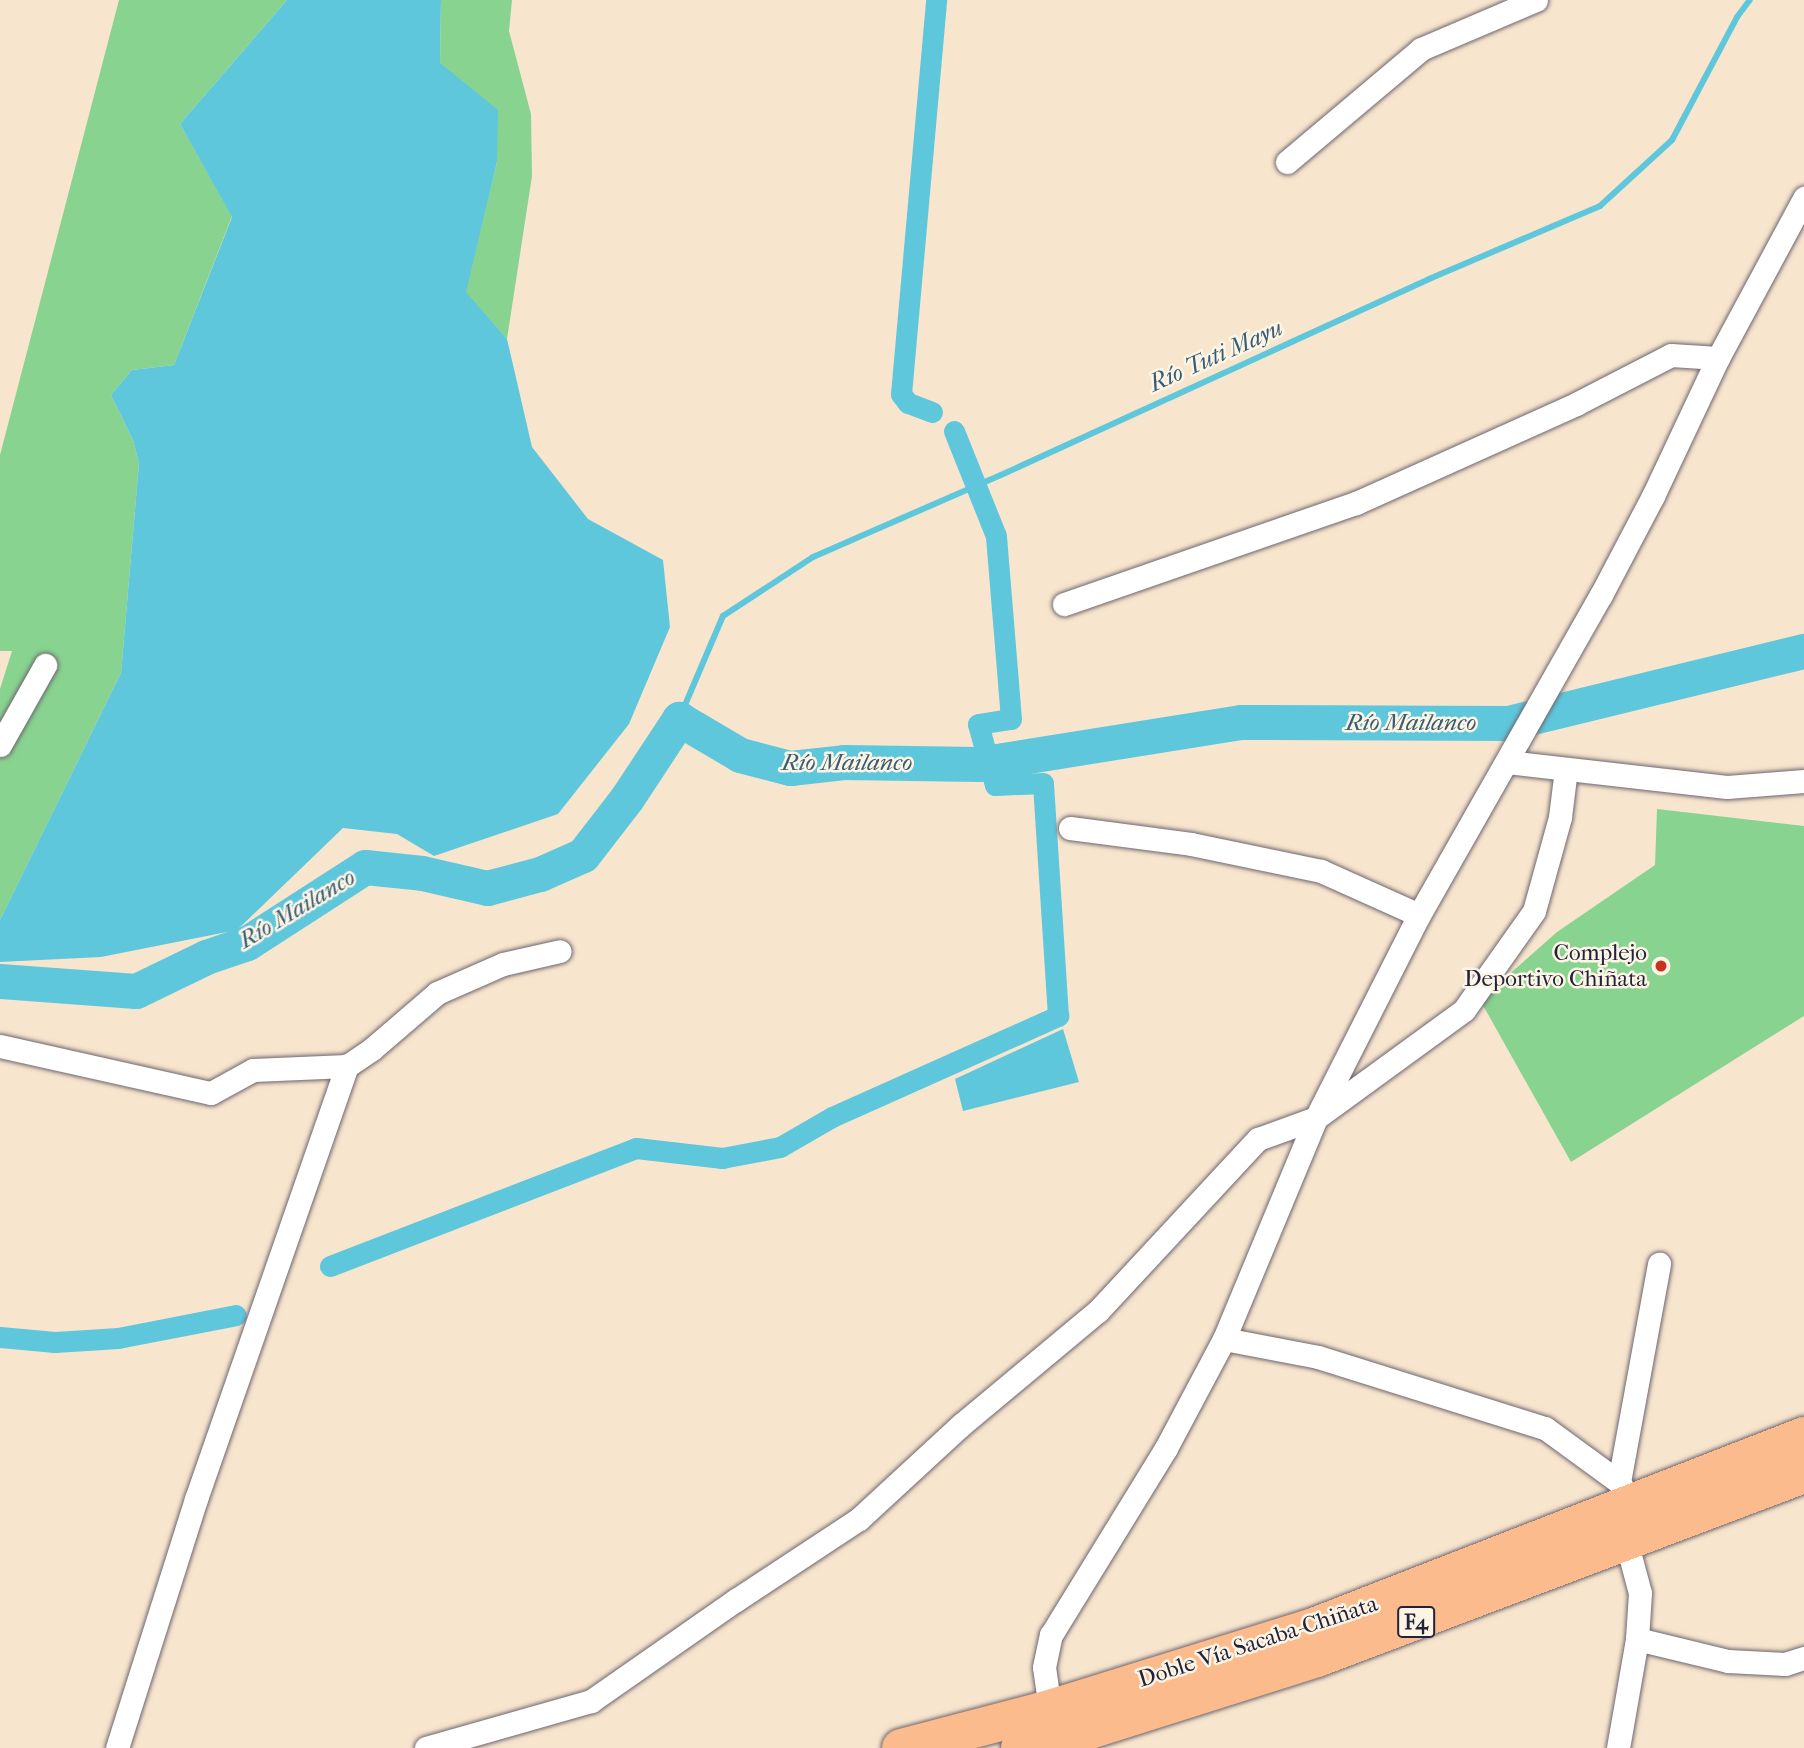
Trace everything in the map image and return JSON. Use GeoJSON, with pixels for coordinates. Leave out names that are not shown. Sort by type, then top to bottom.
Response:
{"type":"FeatureCollection","features":[{"type":"Feature","properties":{"kind":"highway","name":"Doble Vía Sacaba-Chiñata"},"geometry":{"type":"LineString","coordinates":[[901,1748],[1049,1709],[1316,1626],[1626,1494],[1804,1436]]}},
{"type":"Feature","properties":{"kind":"highway","name":"Doble Vía Sacaba-Chiñata"},"geometry":{"type":"LineString","coordinates":[[1020,1748],[1083,1739],[1317,1658],[1627,1544],[1804,1474]]}},
{"type":"Feature","properties":{"kind":"street"},"geometry":{"type":"LineString","coordinates":[[1287,162],[1421,49],[1536,0]]}},
{"type":"Feature","properties":{"kind":"street"},"geometry":{"type":"LineString","coordinates":[[1049,1709],[1044,1668],[1051,1635],[1166,1448],[1224,1339],[1316,1118],[1419,915],[1601,595],[1653,496],[1718,358],[1804,198]]}},
{"type":"Feature","properties":{"kind":"street"},"geometry":{"type":"LineString","coordinates":[[1064,604],[1356,503],[1576,404],[1671,355],[1718,358]]}},
{"type":"Feature","properties":{"kind":"street"},"geometry":{"type":"LineString","coordinates":[[0,745],[45,665]]}},
{"type":"Feature","properties":{"kind":"street"},"geometry":{"type":"LineString","coordinates":[[1507,762],[1727,787],[1804,781]]}},
{"type":"Feature","properties":{"kind":"street"},"geometry":{"type":"LineString","coordinates":[[426,1748],[591,1701],[859,1519],[961,1425],[1098,1311],[1258,1139],[1316,1118],[1464,1010],[1534,911],[1560,817],[1566,769]]}},
{"type":"Feature","properties":{"kind":"street"},"geometry":{"type":"LineString","coordinates":[[1070,828],[1191,844],[1321,871],[1419,915]]}},
{"type":"Feature","properties":{"kind":"street"},"geometry":{"type":"LineString","coordinates":[[0,1046],[211,1093],[253,1070],[347,1066],[372,1049],[437,993],[503,964],[560,951]]}},
{"type":"Feature","properties":{"kind":"street"},"geometry":{"type":"LineString","coordinates":[[117,1748],[196,1499],[347,1066]]}},
{"type":"Feature","properties":{"kind":"street"},"geometry":{"type":"LineString","coordinates":[[1626,1494],[1659,1264]]}},
{"type":"Feature","properties":{"kind":"street"},"geometry":{"type":"LineString","coordinates":[[1224,1339],[1318,1357],[1545,1428],[1626,1494]]}},
{"type":"Feature","properties":{"kind":"street"},"geometry":{"type":"LineString","coordinates":[[1618,1748],[1637,1639],[1640,1593],[1627,1544]]}},
{"type":"Feature","properties":{"kind":"street"},"geometry":{"type":"LineString","coordinates":[[1637,1639],[1728,1661],[1785,1664],[1804,1658]]}},
{"type":"Feature","properties":{"kind":"green space"},"geometry":{"type":"Polygon","coordinates":[[[119,0],[287,0],[180,124],[232,216],[174,365],[132,370],[111,395],[133,440],[139,463],[121,673],[0,920],[0,689],[12,651],[0,651],[0,455],[119,0]]]}},
{"type":"Feature","properties":{"kind":"green space"},"geometry":{"type":"Polygon","coordinates":[[[441,0],[512,0],[509,31],[531,114],[532,176],[507,339],[465,292],[497,162],[440,63],[441,0]]]}},
{"type":"Feature","properties":{"kind":"green space","name":"Complejo Deportivo Chiñata"},"geometry":{"type":"Polygon","coordinates":[[[1657,809],[1804,826],[1804,1016],[1571,1162],[1480,1000],[1557,932],[1655,865],[1657,809]]]}},
{"type":"Feature","properties":{"kind":"water"},"geometry":{"type":"Polygon","coordinates":[[[287,0],[441,0],[440,63],[498,110],[497,162],[466,292],[507,339],[532,447],[588,519],[663,560],[670,627],[629,724],[558,814],[434,856],[397,834],[343,828],[237,930],[101,957],[0,962],[0,920],[121,673],[139,463],[133,440],[111,395],[132,370],[174,365],[232,217],[180,124],[287,0]]]}},
{"type":"Feature","properties":{"kind":"water"},"geometry":{"type":"Polygon","coordinates":[[[1063,1029],[1079,1082],[963,1111],[955,1079],[1063,1029]]]}},
{"type":"Feature","properties":{"kind":"waterway"},"geometry":{"type":"LineString","coordinates":[[932,412],[908,403],[901,394],[936,0]]}},
{"type":"Feature","properties":{"kind":"waterway","name":"Río Tuti Mayu"},"geometry":{"type":"LineString","coordinates":[[679,719],[723,616],[813,557],[1001,475],[1429,279],[1600,206],[1672,140],[1737,17],[1750,0]]}},
{"type":"Feature","properties":{"kind":"waterway"},"geometry":{"type":"LineString","coordinates":[[330,1266],[636,1148],[722,1158],[780,1147],[832,1117],[1058,1016],[1043,783],[995,785],[978,724],[1011,719],[996,536],[954,431]]}},
{"type":"Feature","properties":{"kind":"waterway","name":"Río Mailanco"},"geometry":{"type":"LineString","coordinates":[[0,981],[136,991],[206,957],[247,943],[365,867],[422,873],[487,888],[540,874],[583,855],[627,798],[679,719],[740,755],[790,768],[844,762],[978,764],[1241,722],[1508,723],[1804,651]]}},
{"type":"Feature","properties":{"kind":"waterway"},"geometry":{"type":"LineString","coordinates":[[0,1337],[55,1342],[118,1338],[236,1315]]}},
{"type":"Feature","properties":{"kind":"place","name":"Complejo Deportivo Chiñata"},"geometry":{"type":"Point","coordinates":[1661,966]}}]}
